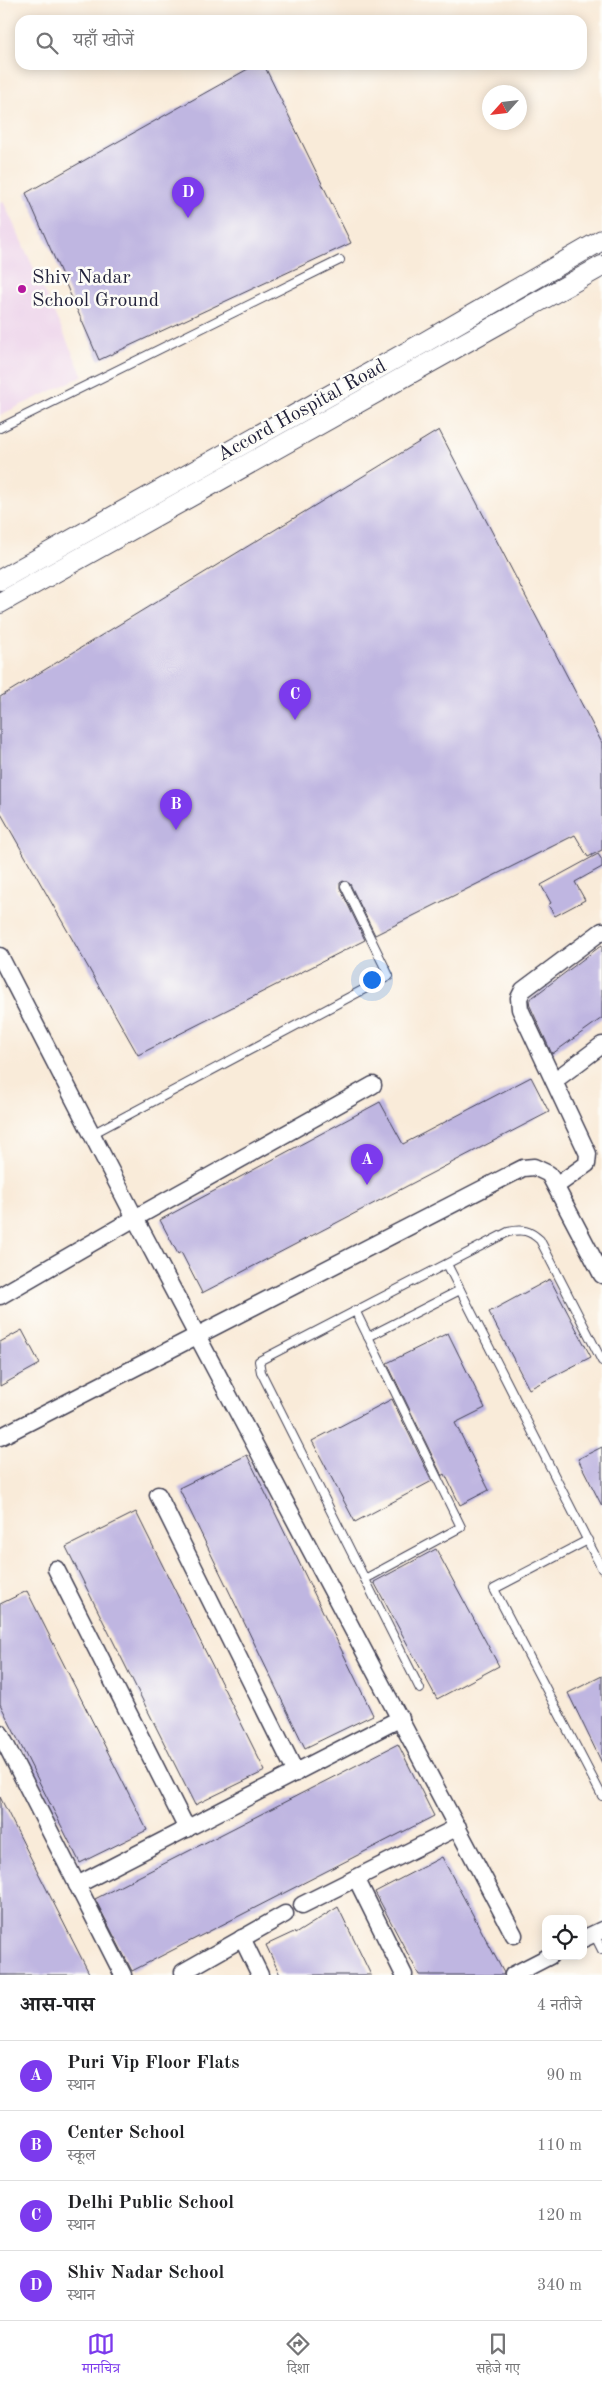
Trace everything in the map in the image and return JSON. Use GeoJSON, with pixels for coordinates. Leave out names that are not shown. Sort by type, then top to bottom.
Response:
{"type":"FeatureCollection","features":[{"type":"Feature","properties":{"kind":"street","name":"Accord Hospital Road"},"geometry":{"type":"LineString","coordinates":[[0,580],[602,240]]}},
{"type":"Feature","properties":{"kind":"street"},"geometry":{"type":"LineString","coordinates":[[0,603],[602,266]]}},
{"type":"Feature","properties":{"kind":"street"},"geometry":{"type":"LineString","coordinates":[[556,1186],[587,1164],[595,1154],[554,1081],[520,1009],[518,998],[524,990],[602,931]]}},
{"type":"Feature","properties":{"kind":"street"},"geometry":{"type":"LineString","coordinates":[[0,956],[135,1218],[514,1934]]}},
{"type":"Feature","properties":{"kind":"street"},"geometry":{"type":"LineString","coordinates":[[554,1081],[602,1045]]}},
{"type":"Feature","properties":{"kind":"street"},"geometry":{"type":"LineString","coordinates":[[0,1296],[372,1085]]}},
{"type":"Feature","properties":{"kind":"street"},"geometry":{"type":"LineString","coordinates":[[0,1437],[523,1168],[534,1166],[549,1174],[602,1275]]}},
{"type":"Feature","properties":{"kind":"street"},"geometry":{"type":"LineString","coordinates":[[158,1495],[296,1773]]}},
{"type":"Feature","properties":{"kind":"street"},"geometry":{"type":"LineString","coordinates":[[56,1570],[187,1829]]}},
{"type":"Feature","properties":{"kind":"street"},"geometry":{"type":"LineString","coordinates":[[77,1885],[401,1718]]}},
{"type":"Feature","properties":{"kind":"street"},"geometry":{"type":"LineString","coordinates":[[0,1733],[123,1975]]}},
{"type":"Feature","properties":{"kind":"street"},"geometry":{"type":"LineString","coordinates":[[302,1905],[458,1827]]}},
{"type":"Feature","properties":{"kind":"street"},"geometry":{"type":"LineString","coordinates":[[356,1878],[404,1975]]}},
{"type":"Feature","properties":{"kind":"street"},"geometry":{"type":"LineString","coordinates":[[183,1972],[285,1914]]}},
{"type":"Feature","properties":{"kind":"street"},"geometry":{"type":"LineString","coordinates":[[242,1938],[260,1975]]}},
{"type":"Feature","properties":{"kind":"street"},"geometry":{"type":"LineString","coordinates":[[513,1975],[542,1960]]}},
{"type":"Feature","properties":{"kind":"lane"},"geometry":{"type":"LineString","coordinates":[[0,428],[340,260]]}},
{"type":"Feature","properties":{"kind":"lane"},"geometry":{"type":"LineString","coordinates":[[92,1134],[388,976],[344,886]]}},
{"type":"Feature","properties":{"kind":"lane"},"geometry":{"type":"LineString","coordinates":[[420,1690],[259,1365],[259,1361],[263,1357],[508,1232],[529,1231],[540,1240],[602,1361]]}},
{"type":"Feature","properties":{"kind":"lane"},"geometry":{"type":"LineString","coordinates":[[447,1264],[602,1569]]}},
{"type":"Feature","properties":{"kind":"lane"},"geometry":{"type":"LineString","coordinates":[[368,1337],[460,1290]]}},
{"type":"Feature","properties":{"kind":"lane"},"geometry":{"type":"LineString","coordinates":[[355,1310],[461,1527],[365,1578]]}},
{"type":"Feature","properties":{"kind":"lane"},"geometry":{"type":"LineString","coordinates":[[588,1540],[494,1589],[602,1796]]}},
{"type":"Feature","properties":{"kind":"lane"},"geometry":{"type":"LineString","coordinates":[[593,1934],[602,1950]]}},
{"type":"Feature","properties":{"kind":"shaded area","name":"Shiv Nadar School Ground"},"geometry":{"type":"Polygon","coordinates":[[[3,201],[83,376],[0,415],[0,203],[3,201]]]}},
{"type":"Feature","properties":{"kind":"building"},"geometry":{"type":"Polygon","coordinates":[[[246,70],[266,70],[351,243],[99,360],[26,193],[246,70]]]}},
{"type":"Feature","properties":{"kind":"building"},"geometry":{"type":"Polygon","coordinates":[[[439,430],[602,743],[602,850],[588,857],[575,835],[375,935],[350,884],[343,881],[340,883],[340,888],[365,940],[138,1055],[0,812],[0,697],[439,430]]]}},
{"type":"Feature","properties":{"kind":"building"},"geometry":{"type":"Polygon","coordinates":[[[598,854],[602,860],[602,867],[575,882],[585,900],[555,916],[548,905],[551,903],[541,885],[598,854]]]}},
{"type":"Feature","properties":{"kind":"building"},"geometry":{"type":"Polygon","coordinates":[[[602,945],[602,1018],[552,1054],[529,1000],[602,945]]]}},
{"type":"Feature","properties":{"kind":"building"},"geometry":{"type":"Polygon","coordinates":[[[531,1077],[549,1112],[202,1293],[181,1252],[178,1254],[160,1220],[380,1102],[403,1144],[531,1077]]]}},
{"type":"Feature","properties":{"kind":"building"},"geometry":{"type":"Polygon","coordinates":[[[550,1279],[591,1357],[529,1389],[489,1312],[550,1279]]]}},
{"type":"Feature","properties":{"kind":"building"},"geometry":{"type":"Polygon","coordinates":[[[22,1330],[40,1364],[0,1386],[0,1342],[22,1330]]]}},
{"type":"Feature","properties":{"kind":"building"},"geometry":{"type":"Polygon","coordinates":[[[448,1333],[485,1408],[455,1423],[489,1490],[460,1505],[445,1474],[442,1476],[387,1363],[448,1333]]]}},
{"type":"Feature","properties":{"kind":"building"},"geometry":{"type":"Polygon","coordinates":[[[392,1399],[432,1481],[355,1522],[312,1441],[392,1399]]]}},
{"type":"Feature","properties":{"kind":"building"},"geometry":{"type":"Polygon","coordinates":[[[602,1447],[602,1506],[578,1459],[602,1447]]]}},
{"type":"Feature","properties":{"kind":"building"},"geometry":{"type":"Polygon","coordinates":[[[247,1455],[373,1715],[305,1748],[179,1488],[247,1455]]]}},
{"type":"Feature","properties":{"kind":"building"},"geometry":{"type":"Polygon","coordinates":[[[136,1512],[265,1771],[195,1805],[66,1547],[136,1512]]]}},
{"type":"Feature","properties":{"kind":"building"},"geometry":{"type":"Polygon","coordinates":[[[436,1549],[499,1666],[437,1699],[374,1582],[436,1549]]]}},
{"type":"Feature","properties":{"kind":"building"},"geometry":{"type":"Polygon","coordinates":[[[27,1591],[147,1830],[80,1863],[0,1704],[0,1604],[27,1591]]]}},
{"type":"Feature","properties":{"kind":"building"},"geometry":{"type":"Polygon","coordinates":[[[602,1676],[602,1763],[568,1693],[602,1676]]]}},
{"type":"Feature","properties":{"kind":"building"},"geometry":{"type":"Polygon","coordinates":[[[398,1744],[434,1816],[132,1971],[95,1899],[398,1744]]]}},
{"type":"Feature","properties":{"kind":"building"},"geometry":{"type":"Polygon","coordinates":[[[0,1797],[90,1975],[0,1975],[0,1797]]]}},
{"type":"Feature","properties":{"kind":"building"},"geometry":{"type":"Polygon","coordinates":[[[442,1857],[504,1973],[503,1975],[419,1975],[375,1892],[442,1857]]]}},
{"type":"Feature","properties":{"kind":"building"},"geometry":{"type":"Polygon","coordinates":[[[338,1907],[371,1975],[280,1975],[266,1945],[294,1932],[295,1934],[338,1907]]]}},
{"type":"Feature","properties":{"kind":"place","name":"Shiv Nadar School"},"geometry":{"type":"Point","coordinates":[188,218]}},
{"type":"Feature","properties":{"kind":"place","name":"Shiv Nadar School Ground"},"geometry":{"type":"Point","coordinates":[22,289]}},
{"type":"Feature","properties":{"kind":"place","name":"Delhi Public School"},"geometry":{"type":"Point","coordinates":[295,720]}},
{"type":"Feature","properties":{"kind":"place","name":"Center School"},"geometry":{"type":"Point","coordinates":[176,830]}},
{"type":"Feature","properties":{"kind":"place","name":"Puri Vip Floor Flats"},"geometry":{"type":"Point","coordinates":[367,1185]}}]}
